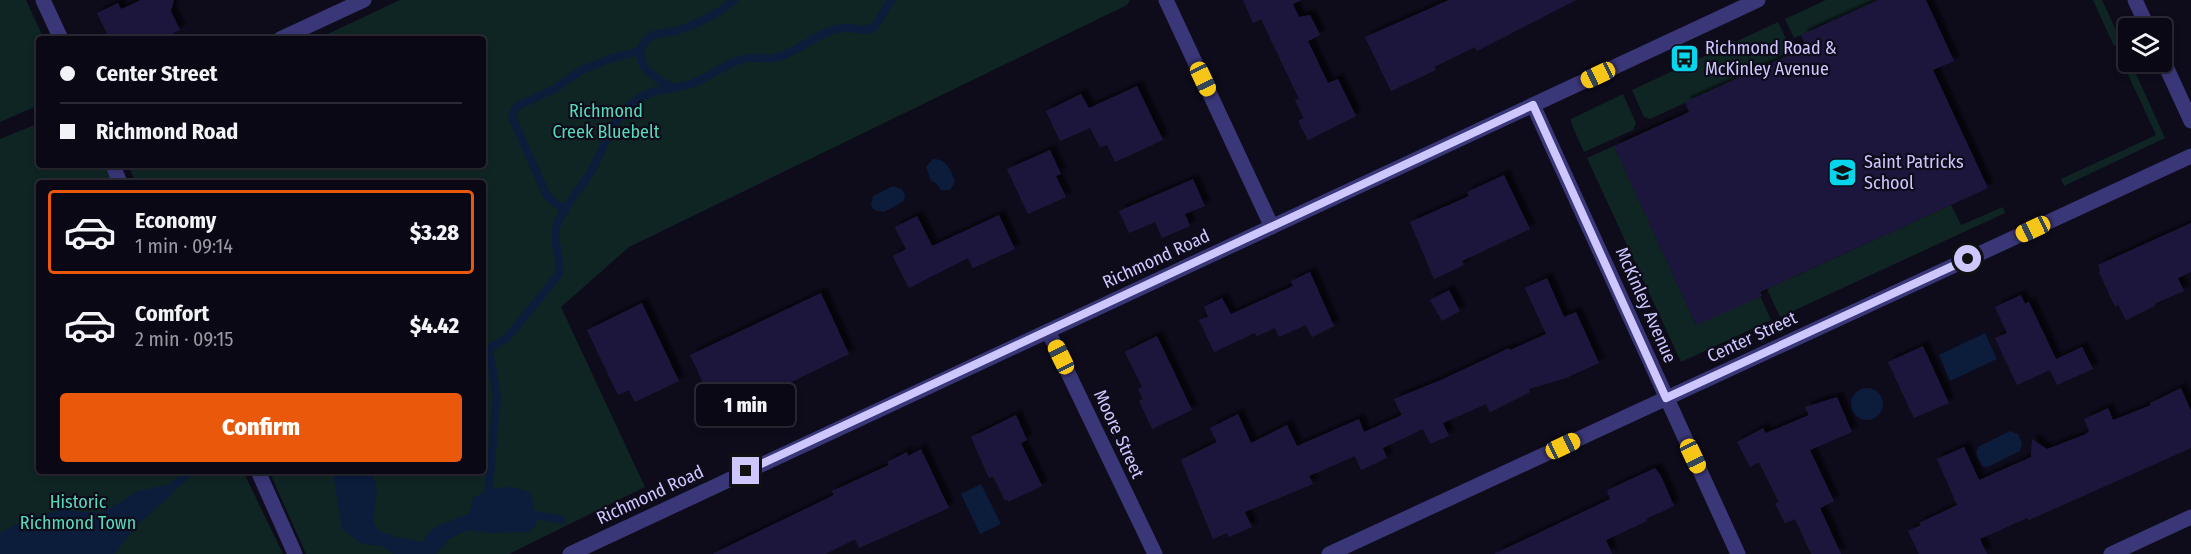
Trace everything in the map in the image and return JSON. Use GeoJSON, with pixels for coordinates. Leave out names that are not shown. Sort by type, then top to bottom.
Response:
{"type":"FeatureCollection","features":[{"type":"Feature","properties":{"kind":"street"},"geometry":{"type":"LineString","coordinates":[[43,0],[60,36]]}},
{"type":"Feature","properties":{"kind":"street"},"geometry":{"type":"LineString","coordinates":[[286,36],[364,0]]}},
{"type":"Feature","properties":{"kind":"street"},"geometry":{"type":"LineString","coordinates":[[1166,0],[1272,227]]}},
{"type":"Feature","properties":{"kind":"street","name":"Richmond Road"},"geometry":{"type":"LineString","coordinates":[[570,554],[1758,0]]}},
{"type":"Feature","properties":{"kind":"street"},"geometry":{"type":"LineString","coordinates":[[2135,0],[2143,18]]}},
{"type":"Feature","properties":{"kind":"street"},"geometry":{"type":"LineString","coordinates":[[2168,72],[2191,121]]}},
{"type":"Feature","properties":{"kind":"street","name":"McKinley Avenue"},"geometry":{"type":"LineString","coordinates":[[1533,105],[1738,554]]}},
{"type":"Feature","properties":{"kind":"street","name":"Center Street"},"geometry":{"type":"LineString","coordinates":[[1329,554],[2191,156]]}},
{"type":"Feature","properties":{"kind":"street","name":"Moore Street"},"geometry":{"type":"LineString","coordinates":[[1048,331],[1155,554]]}},
{"type":"Feature","properties":{"kind":"street"},"geometry":{"type":"LineString","coordinates":[[259,474],[296,554]]}},
{"type":"Feature","properties":{"kind":"street"},"geometry":{"type":"LineString","coordinates":[[2111,554],[2191,518]]}},
{"type":"Feature","properties":{"kind":"green space"},"geometry":{"type":"Polygon","coordinates":[[[0,0],[26,0],[43,36],[36,36],[36,106],[0,122],[0,0]]]}},
{"type":"Feature","properties":{"kind":"green space","name":"Richmond Creek Bluebelt"},"geometry":{"type":"Polygon","coordinates":[[[400,0],[1130,0],[1127,5],[629,247],[561,307],[645,487],[509,554],[306,554],[270,474],[486,474],[486,180],[135,180],[129,168],[486,168],[486,36],[323,36],[400,0]]]}},
{"type":"Feature","properties":{"kind":"green space"},"geometry":{"type":"Polygon","coordinates":[[[1826,0],[1878,0],[1794,38],[1785,19],[1826,0]]]}},
{"type":"Feature","properties":{"kind":"green space"},"geometry":{"type":"Polygon","coordinates":[[[2093,0],[2102,0],[2118,34],[2118,44],[2114,46],[2093,0]]]}},
{"type":"Feature","properties":{"kind":"green space"},"geometry":{"type":"Polygon","coordinates":[[[1778,22],[1788,43],[1785,45],[1789,55],[1650,119],[1644,117],[1632,90],[1778,22]]]}},
{"type":"Feature","properties":{"kind":"green space"},"geometry":{"type":"Polygon","coordinates":[[[2127,72],[2135,72],[2165,138],[2064,186],[2061,179],[2156,135],[2127,72]]]}},
{"type":"Feature","properties":{"kind":"green space"},"geometry":{"type":"Polygon","coordinates":[[[1623,94],[1636,123],[1633,130],[1584,152],[1571,119],[1623,94]]]}},
{"type":"Feature","properties":{"kind":"green space","name":"Historic Richmond Town"},"geometry":{"type":"Polygon","coordinates":[[[36,124],[36,168],[107,168],[113,180],[36,180],[36,474],[244,474],[283,554],[0,554],[0,139],[36,124]]]}},
{"type":"Feature","properties":{"kind":"green space"},"geometry":{"type":"Polygon","coordinates":[[[1614,146],[1696,325],[1760,296],[1771,320],[1681,362],[1587,158],[1614,146]]]}},
{"type":"Feature","properties":{"kind":"green space"},"geometry":{"type":"Polygon","coordinates":[[[1951,205],[1961,225],[2003,207],[2005,213],[1780,317],[1767,289],[1951,205]]]}},
{"type":"Feature","properties":{"kind":"water"},"geometry":{"type":"Polygon","coordinates":[[[933,159],[942,161],[950,170],[955,182],[950,190],[941,190],[936,183],[931,181],[926,167],[933,159]]]}},
{"type":"Feature","properties":{"kind":"water"},"geometry":{"type":"Polygon","coordinates":[[[893,186],[902,189],[905,195],[904,201],[884,212],[874,210],[871,205],[873,196],[893,186]]]}},
{"type":"Feature","properties":{"kind":"water"},"geometry":{"type":"Polygon","coordinates":[[[1985,333],[1997,359],[1950,381],[1939,355],[1985,333]]]}},
{"type":"Feature","properties":{"kind":"water"},"geometry":{"type":"Polygon","coordinates":[[[1867,388],[1878,393],[1883,404],[1878,415],[1867,420],[1856,415],[1851,404],[1856,393],[1867,388]]]}},
{"type":"Feature","properties":{"kind":"water"},"geometry":{"type":"Polygon","coordinates":[[[2010,431],[2018,434],[2022,443],[2020,451],[1988,467],[1982,466],[1976,454],[1978,447],[2010,431]]]}},
{"type":"Feature","properties":{"kind":"water"},"geometry":{"type":"Polygon","coordinates":[[[333,474],[373,474],[377,490],[373,520],[377,530],[396,537],[422,542],[434,528],[469,513],[473,498],[487,491],[509,487],[531,494],[537,523],[529,532],[488,533],[468,530],[449,539],[436,554],[394,554],[381,546],[362,544],[342,529],[333,474]]]}},
{"type":"Feature","properties":{"kind":"water"},"geometry":{"type":"Polygon","coordinates":[[[180,482],[170,496],[133,529],[115,554],[0,554],[0,533],[28,518],[62,510],[101,513],[139,491],[180,482]]]}},
{"type":"Feature","properties":{"kind":"water"},"geometry":{"type":"Polygon","coordinates":[[[981,484],[1001,524],[980,534],[961,494],[981,484]]]}},
{"type":"Feature","properties":{"kind":"building"},"geometry":{"type":"Polygon","coordinates":[[[141,0],[174,0],[171,11],[180,30],[167,36],[108,36],[97,13],[118,3],[121,9],[141,0]]]}},
{"type":"Feature","properties":{"kind":"building"},"geometry":{"type":"Polygon","coordinates":[[[1243,0],[1302,0],[1293,4],[1299,17],[1310,15],[1320,35],[1308,41],[1328,83],[1338,79],[1356,116],[1308,140],[1298,121],[1304,118],[1295,100],[1299,99],[1261,19],[1253,23],[1243,0]]]}},
{"type":"Feature","properties":{"kind":"building"},"geometry":{"type":"Polygon","coordinates":[[[1449,0],[1576,0],[1477,51],[1475,47],[1434,67],[1436,70],[1391,91],[1365,37],[1449,0]]]}},
{"type":"Feature","properties":{"kind":"building"},"geometry":{"type":"Polygon","coordinates":[[[1878,0],[1926,0],[1954,61],[1933,70],[1988,188],[1760,292],[1762,296],[1696,325],[1614,146],[1689,112],[1685,102],[1789,55],[1787,51],[1805,43],[1801,35],[1878,0]]]}},
{"type":"Feature","properties":{"kind":"building"},"geometry":{"type":"Polygon","coordinates":[[[1137,86],[1163,140],[1115,162],[1107,145],[1100,147],[1090,128],[1060,141],[1046,111],[1081,94],[1089,108],[1137,86]]]}},
{"type":"Feature","properties":{"kind":"building"},"geometry":{"type":"Polygon","coordinates":[[[1050,150],[1061,174],[1056,176],[1066,197],[1028,214],[1007,169],[1050,150]]]}},
{"type":"Feature","properties":{"kind":"building"},"geometry":{"type":"Polygon","coordinates":[[[1504,175],[1530,229],[1462,261],[1464,265],[1434,279],[1410,222],[1469,196],[1467,192],[1504,175]]]}},
{"type":"Feature","properties":{"kind":"building"},"geometry":{"type":"Polygon","coordinates":[[[1193,179],[1205,206],[1185,214],[1190,226],[1162,238],[1155,222],[1129,233],[1119,211],[1193,179]]]}},
{"type":"Feature","properties":{"kind":"building"},"geometry":{"type":"Polygon","coordinates":[[[999,215],[1015,249],[973,268],[968,258],[909,288],[893,256],[906,249],[895,227],[917,216],[932,246],[999,215]]]}},
{"type":"Feature","properties":{"kind":"building"},"geometry":{"type":"Polygon","coordinates":[[[2191,223],[2191,272],[2178,278],[2184,291],[2126,320],[2118,304],[2115,307],[2098,265],[2191,223]]]}},
{"type":"Feature","properties":{"kind":"building"},"geometry":{"type":"Polygon","coordinates":[[[1310,272],[1334,326],[1312,337],[1306,325],[1279,337],[1275,328],[1257,336],[1255,333],[1214,352],[1199,320],[1208,317],[1204,307],[1222,298],[1231,314],[1293,286],[1291,281],[1310,272]]]}},
{"type":"Feature","properties":{"kind":"building"},"geometry":{"type":"Polygon","coordinates":[[[1547,278],[1564,317],[1576,312],[1599,363],[1566,378],[1529,389],[1530,392],[1490,412],[1486,404],[1443,423],[1449,436],[1430,444],[1423,429],[1383,448],[1387,458],[1361,470],[1355,456],[1309,476],[1313,484],[1245,512],[1252,527],[1229,537],[1227,533],[1213,539],[1181,460],[1217,442],[1210,428],[1238,414],[1251,443],[1287,425],[1297,446],[1359,419],[1364,432],[1402,415],[1394,399],[1546,334],[1525,288],[1547,278]]]}},
{"type":"Feature","properties":{"kind":"building"},"geometry":{"type":"Polygon","coordinates":[[[1449,290],[1460,311],[1442,321],[1430,300],[1449,290]]]}},
{"type":"Feature","properties":{"kind":"building"},"geometry":{"type":"Polygon","coordinates":[[[821,293],[849,354],[787,384],[785,381],[738,403],[739,406],[719,416],[690,355],[821,293]]]}},
{"type":"Feature","properties":{"kind":"building"},"geometry":{"type":"Polygon","coordinates":[[[2021,295],[2025,304],[2029,302],[2056,359],[2082,347],[2093,369],[2057,385],[2050,370],[2017,385],[1995,338],[2007,333],[1995,307],[2021,295]]]}},
{"type":"Feature","properties":{"kind":"building"},"geometry":{"type":"Polygon","coordinates":[[[642,303],[679,381],[635,402],[629,390],[618,395],[587,330],[642,303]]]}},
{"type":"Feature","properties":{"kind":"building"},"geometry":{"type":"Polygon","coordinates":[[[1157,336],[1192,410],[1152,429],[1139,401],[1143,399],[1138,389],[1142,387],[1125,352],[1157,336]]]}},
{"type":"Feature","properties":{"kind":"building"},"geometry":{"type":"Polygon","coordinates":[[[1923,346],[1949,403],[1914,418],[1888,362],[1923,346]]]}},
{"type":"Feature","properties":{"kind":"building"},"geometry":{"type":"Polygon","coordinates":[[[2181,388],[2191,411],[2191,448],[2029,520],[2027,518],[1980,539],[1987,554],[1919,554],[1908,531],[1921,525],[1919,523],[1957,505],[1937,459],[1964,447],[1979,480],[2031,457],[2032,439],[2047,449],[2086,434],[2089,431],[2084,419],[2108,408],[2113,420],[2151,405],[2150,403],[2181,388]]]}},
{"type":"Feature","properties":{"kind":"building"},"geometry":{"type":"Polygon","coordinates":[[[1837,397],[1852,432],[1810,450],[1834,501],[1820,508],[1841,554],[1811,554],[1795,519],[1785,523],[1775,504],[1779,502],[1759,462],[1750,467],[1737,442],[1763,428],[1766,433],[1809,415],[1805,407],[1837,397]]]}},
{"type":"Feature","properties":{"kind":"building"},"geometry":{"type":"Polygon","coordinates":[[[1016,415],[1027,440],[1021,443],[1042,486],[1008,502],[1007,499],[1005,501],[993,476],[989,478],[971,437],[1016,415]]]}},
{"type":"Feature","properties":{"kind":"building"},"geometry":{"type":"Polygon","coordinates":[[[921,449],[949,508],[859,548],[855,539],[825,554],[712,554],[834,495],[832,491],[889,465],[887,462],[907,452],[908,456],[921,449]]]}},
{"type":"Feature","properties":{"kind":"building"},"geometry":{"type":"Polygon","coordinates":[[[1655,468],[1674,506],[1606,540],[1612,554],[1494,554],[1610,499],[1607,490],[1655,468]]]}},
{"type":"Feature","properties":{"kind":"waterway"},"geometry":{"type":"LineString","coordinates":[[671,87],[649,72],[642,63],[641,50],[646,40],[654,35],[676,31],[699,22],[734,0]]}},
{"type":"Feature","properties":{"kind":"waterway"},"geometry":{"type":"LineString","coordinates":[[486,350],[507,338],[559,274],[555,235],[558,222],[565,208],[589,175],[614,126],[634,102],[648,94],[697,81],[743,59],[779,57],[833,30],[845,28],[864,30],[875,27],[892,0]]}},
{"type":"Feature","properties":{"kind":"waterway"},"geometry":{"type":"LineString","coordinates":[[565,211],[547,196],[512,117],[516,107],[556,88],[580,71],[612,58],[641,51]]}},
{"type":"Feature","properties":{"kind":"waterway"},"geometry":{"type":"LineString","coordinates":[[489,349],[497,396],[489,488]]}},
{"type":"Feature","properties":{"kind":"waterway"},"geometry":{"type":"LineString","coordinates":[[172,487],[188,474]]}},
{"type":"Feature","properties":{"kind":"waterway"},"geometry":{"type":"LineString","coordinates":[[535,515],[562,520]]}},
{"type":"Feature","properties":{"kind":"place","name":"Richmond Road & McKinley Avenue"},"geometry":{"type":"Point","coordinates":[1684,58]}},
{"type":"Feature","properties":{"kind":"place","name":"Saint Patricks School"},"geometry":{"type":"Point","coordinates":[1843,172]}},
{"type":"Feature","properties":{"kind":"route"},"geometry":{"type":"LineString","coordinates":[[746,471],[1533,105],[1666,398],[1968,259]]}}]}
